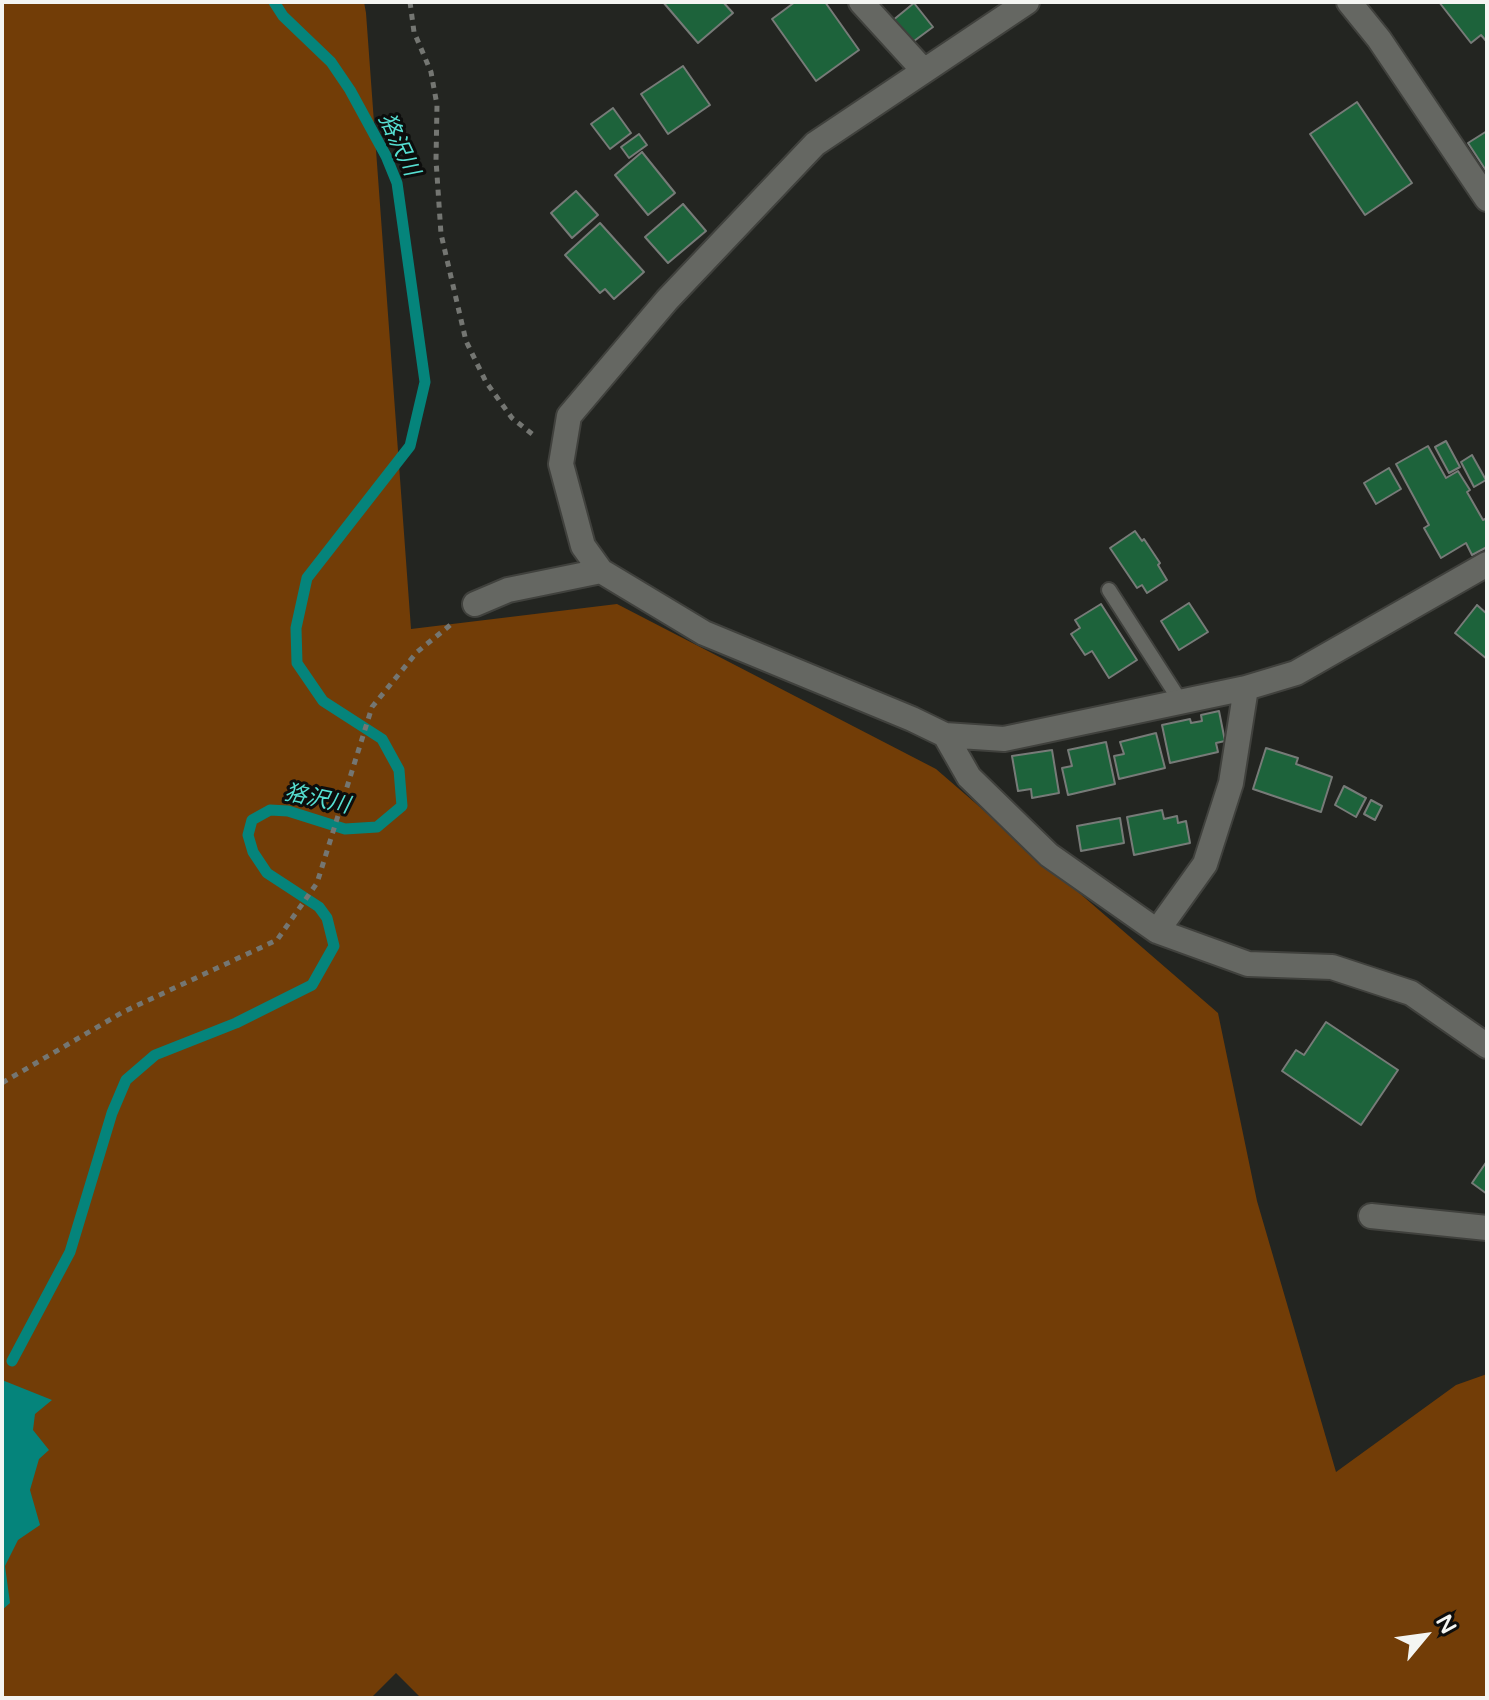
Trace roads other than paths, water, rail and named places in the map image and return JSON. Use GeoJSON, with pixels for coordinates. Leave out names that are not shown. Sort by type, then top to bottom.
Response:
{"type":"FeatureCollection","features":[{"type":"Feature","properties":{"kind":"street"},"geometry":{"type":"LineString","coordinates":[[861,2],[924,71]]}},
{"type":"Feature","properties":{"kind":"street"},"geometry":{"type":"LineString","coordinates":[[1027,2],[815,144],[667,300],[569,416],[561,464],[583,546],[601,571],[704,633],[945,735],[1004,739],[1246,688],[1296,673],[1487,564]]}},
{"type":"Feature","properties":{"kind":"street"},"geometry":{"type":"LineString","coordinates":[[1349,2],[1379,39],[1487,199]]}},
{"type":"Feature","properties":{"kind":"street"},"geometry":{"type":"LineString","coordinates":[[475,604],[508,590],[601,571]]}},
{"type":"Feature","properties":{"kind":"street"},"geometry":{"type":"LineString","coordinates":[[1157,931],[1205,864],[1231,783],[1246,688]]}},
{"type":"Feature","properties":{"kind":"street"},"geometry":{"type":"LineString","coordinates":[[945,735],[969,777],[1049,855],[1157,931],[1248,964],[1332,967],[1411,993],[1487,1046]]}},
{"type":"Feature","properties":{"kind":"street"},"geometry":{"type":"LineString","coordinates":[[1371,1216],[1487,1228]]}},
{"type":"Feature","properties":{"kind":"lane"},"geometry":{"type":"LineString","coordinates":[[1109,590],[1181,702]]}},
{"type":"Feature","properties":{"kind":"water"},"geometry":{"type":"Polygon","coordinates":[[[2,1380],[52,1400],[35,1414],[33,1430],[49,1450],[39,1459],[30,1490],[40,1525],[18,1540],[5,1566],[10,1603],[2,1610],[2,1380]]]}},
{"type":"Feature","properties":{"kind":"waterway","name":"狢沢川"},"geometry":{"type":"LineString","coordinates":[[12,1361],[70,1252],[112,1113],[126,1080],[155,1055],[236,1023],[312,985],[334,946],[327,918],[319,907],[267,873],[253,852],[248,835],[252,820],[270,810],[288,811],[345,829],[377,827],[402,806],[399,770],[382,739],[323,701],[297,663],[296,628],[307,578],[410,446],[425,382],[397,183],[386,156],[331,62],[283,16],[274,2]]}}]}
